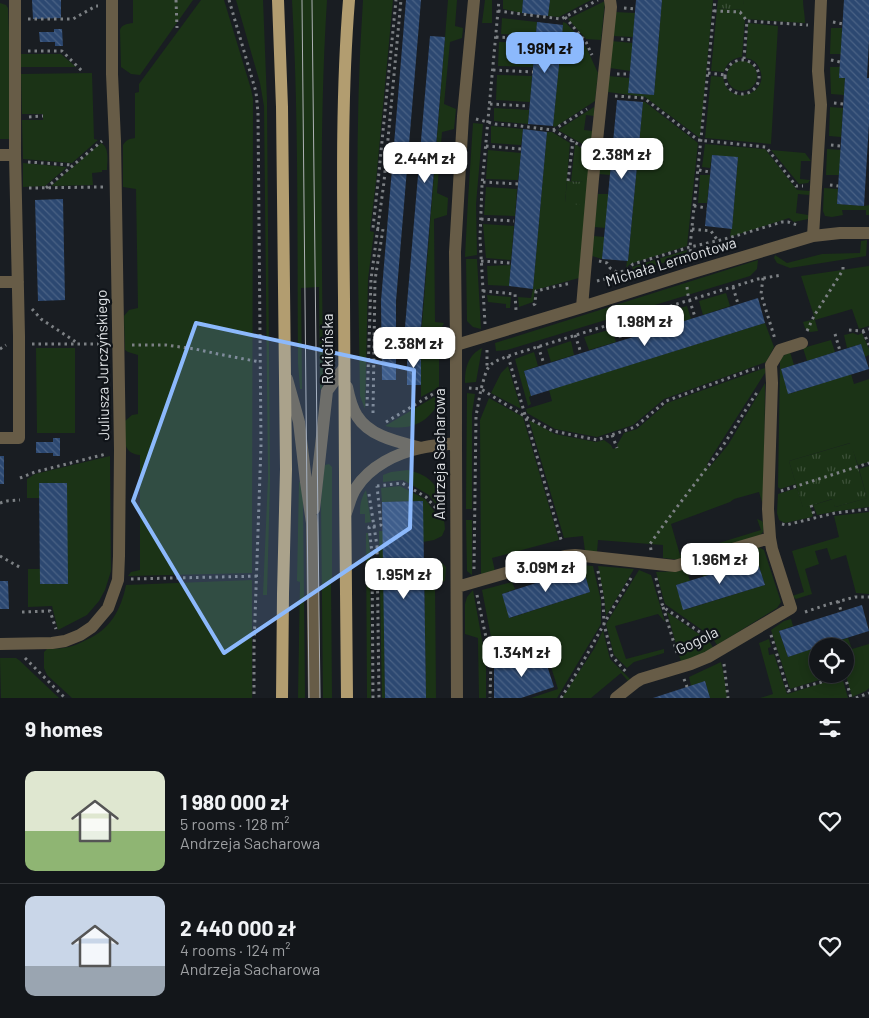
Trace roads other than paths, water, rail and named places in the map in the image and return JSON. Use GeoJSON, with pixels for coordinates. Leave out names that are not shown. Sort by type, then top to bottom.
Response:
{"type":"FeatureCollection","features":[{"type":"Feature","properties":{"kind":"main road"},"geometry":{"type":"LineString","coordinates":[[278,0],[282,107],[286,468],[282,698]]}},
{"type":"Feature","properties":{"kind":"main road","name":"Rokicińska"},"geometry":{"type":"LineString","coordinates":[[347,698],[343,117],[349,0]]}},
{"type":"Feature","properties":{"kind":"street"},"geometry":{"type":"LineString","coordinates":[[0,438],[19,438],[15,0]]}},
{"type":"Feature","properties":{"kind":"street","name":"Andrzeja Sacharowa"},"geometry":{"type":"LineString","coordinates":[[457,698],[455,252],[462,116],[474,0]]}},
{"type":"Feature","properties":{"kind":"street"},"geometry":{"type":"LineString","coordinates":[[582,307],[611,8],[610,0]]}},
{"type":"Feature","properties":{"kind":"street"},"geometry":{"type":"LineString","coordinates":[[813,236],[821,105],[818,71],[822,0]]}},
{"type":"Feature","properties":{"kind":"street","name":"Juliusza Jurczyńskiego"},"geometry":{"type":"LineString","coordinates":[[0,644],[60,642],[80,635],[92,627],[108,608],[118,580],[120,450],[112,3]]}},
{"type":"Feature","properties":{"kind":"street"},"geometry":{"type":"LineString","coordinates":[[0,155],[15,155]]}},
{"type":"Feature","properties":{"kind":"street","name":"Michała Lermontowa"},"geometry":{"type":"LineString","coordinates":[[456,346],[813,236],[840,233],[869,233]]}},
{"type":"Feature","properties":{"kind":"street"},"geometry":{"type":"LineString","coordinates":[[0,282],[18,286]]}},
{"type":"Feature","properties":{"kind":"street"},"geometry":{"type":"LineString","coordinates":[[457,587],[565,556],[575,555],[675,566],[770,538],[768,509],[771,365],[780,350],[802,343]]}},
{"type":"Feature","properties":{"kind":"street"},"geometry":{"type":"LineString","coordinates":[[312,523],[327,391],[344,368]]}},
{"type":"Feature","properties":{"kind":"street"},"geometry":{"type":"LineString","coordinates":[[344,368],[350,402],[357,416],[384,437],[421,448]]}},
{"type":"Feature","properties":{"kind":"street"},"geometry":{"type":"LineString","coordinates":[[285,369],[299,422],[312,523],[314,698]]}},
{"type":"Feature","properties":{"kind":"street"},"geometry":{"type":"LineString","coordinates":[[345,518],[349,502],[356,487],[373,470],[394,456],[421,448],[456,443]]}},
{"type":"Feature","properties":{"kind":"street","name":"Gogola"},"geometry":{"type":"LineString","coordinates":[[616,698],[641,679],[681,668],[708,657],[791,608],[770,538]]}},
{"type":"Feature","properties":{"kind":"tram line"},"geometry":{"type":"LineString","coordinates":[[302,0],[309,698]]}},
{"type":"Feature","properties":{"kind":"tram line"},"geometry":{"type":"LineString","coordinates":[[312,0],[320,698]]}}]}
